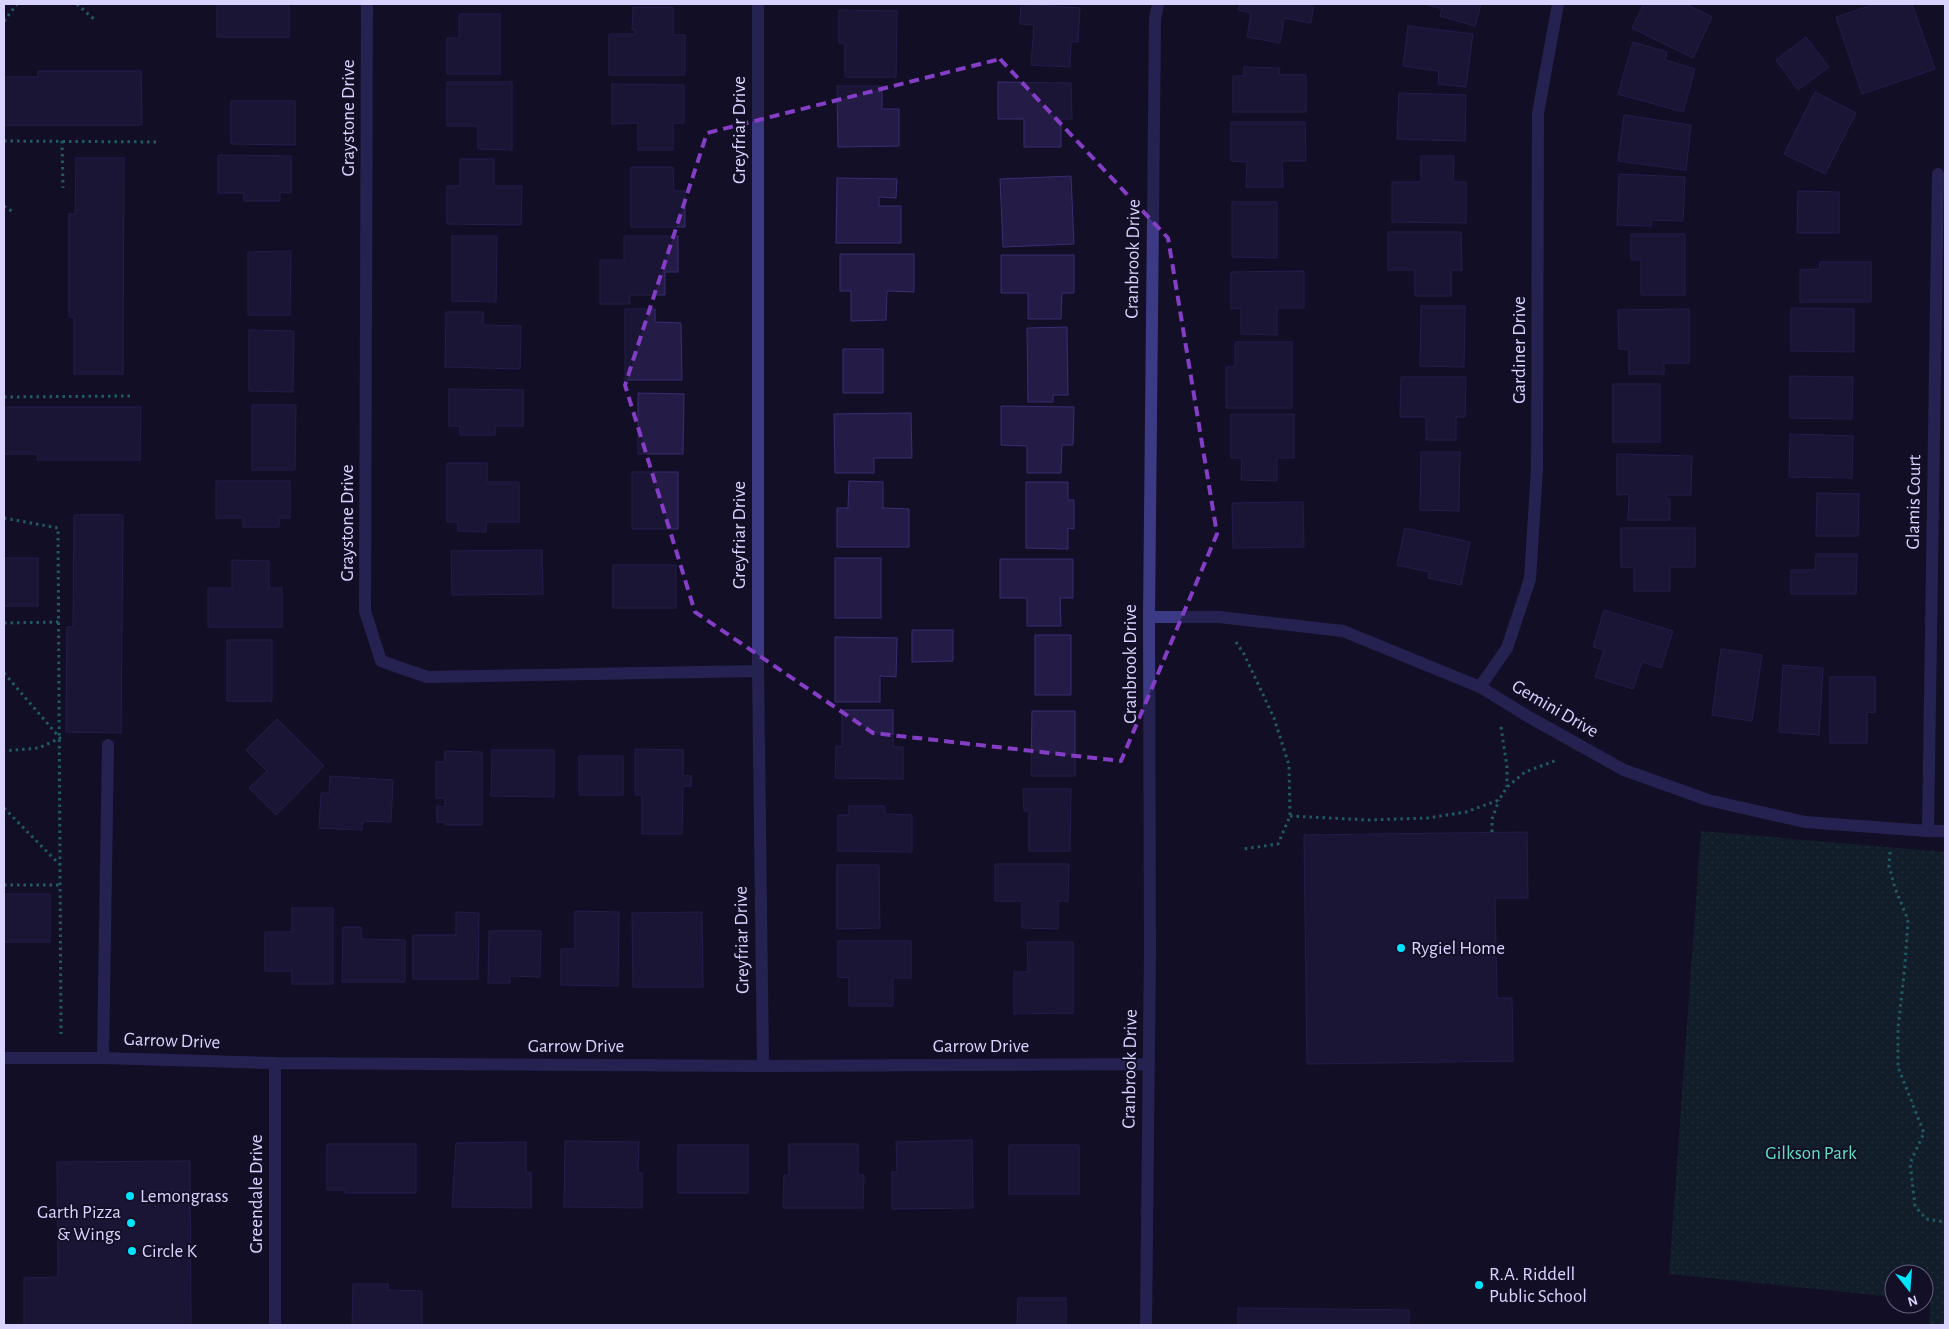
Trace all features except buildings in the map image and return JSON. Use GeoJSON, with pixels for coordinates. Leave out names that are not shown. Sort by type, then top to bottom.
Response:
{"type":"FeatureCollection","features":[{"type":"Feature","properties":{"kind":"street","name":"Graystone Drive"},"geometry":{"type":"LineString","coordinates":[[367,4],[365,611],[381,661],[427,677],[758,671]]}},
{"type":"Feature","properties":{"kind":"street","name":"Greyfriar Drive"},"geometry":{"type":"LineString","coordinates":[[758,4],[758,671],[763,1066]]}},
{"type":"Feature","properties":{"kind":"street","name":"Cranbrook Drive"},"geometry":{"type":"LineString","coordinates":[[1146,1325],[1150,940],[1149,617],[1155,19],[1158,4]]}},
{"type":"Feature","properties":{"kind":"street","name":"Gardiner Drive"},"geometry":{"type":"LineString","coordinates":[[1480,686],[1507,648],[1530,579],[1537,469],[1538,113],[1558,4]]}},
{"type":"Feature","properties":{"kind":"street","name":"Glamis Court"},"geometry":{"type":"LineString","coordinates":[[1928,831],[1938,174]]}},
{"type":"Feature","properties":{"kind":"street","name":"Gemini Drive"},"geometry":{"type":"LineString","coordinates":[[1149,617],[1219,617],[1343,631],[1480,686],[1529,717],[1624,770],[1708,800],[1805,822],[1928,831],[1945,830]]}},
{"type":"Feature","properties":{"kind":"street"},"geometry":{"type":"LineString","coordinates":[[103,1058],[108,745]]}},
{"type":"Feature","properties":{"kind":"street","name":"Garrow Drive"},"geometry":{"type":"LineString","coordinates":[[4,1058],[103,1058],[275,1063],[763,1066],[1149,1064]]}},
{"type":"Feature","properties":{"kind":"street","name":"Greendale Drive"},"geometry":{"type":"LineString","coordinates":[[274,1325],[275,1063]]}},
{"type":"Feature","properties":{"kind":"path"},"geometry":{"type":"LineString","coordinates":[[4,21],[16,4]]}},
{"type":"Feature","properties":{"kind":"path"},"geometry":{"type":"LineString","coordinates":[[76,4],[95,20]]}},
{"type":"Feature","properties":{"kind":"path"},"geometry":{"type":"LineString","coordinates":[[4,141],[156,142]]}},
{"type":"Feature","properties":{"kind":"path"},"geometry":{"type":"LineString","coordinates":[[62,141],[63,188]]}},
{"type":"Feature","properties":{"kind":"path"},"geometry":{"type":"LineString","coordinates":[[4,206],[13,212]]}},
{"type":"Feature","properties":{"kind":"path"},"geometry":{"type":"LineString","coordinates":[[4,397],[130,396]]}},
{"type":"Feature","properties":{"kind":"path"},"geometry":{"type":"LineString","coordinates":[[4,518],[58,528],[62,1058]]}},
{"type":"Feature","properties":{"kind":"path"},"geometry":{"type":"LineString","coordinates":[[1219,617],[1244,654],[1274,718],[1289,766],[1290,816],[1278,844],[1243,848]]}},
{"type":"Feature","properties":{"kind":"path"},"geometry":{"type":"LineString","coordinates":[[4,623],[60,622]]}},
{"type":"Feature","properties":{"kind":"path"},"geometry":{"type":"LineString","coordinates":[[4,673],[60,738]]}},
{"type":"Feature","properties":{"kind":"path"},"geometry":{"type":"LineString","coordinates":[[1492,693],[1502,731],[1507,787]]}},
{"type":"Feature","properties":{"kind":"path"},"geometry":{"type":"LineString","coordinates":[[4,750],[39,748],[60,738]]}},
{"type":"Feature","properties":{"kind":"path"},"geometry":{"type":"LineString","coordinates":[[1492,832],[1492,819],[1499,800],[1507,787],[1525,772],[1588,750]]}},
{"type":"Feature","properties":{"kind":"path"},"geometry":{"type":"LineString","coordinates":[[1290,816],[1368,820],[1428,818],[1466,812],[1499,800]]}},
{"type":"Feature","properties":{"kind":"path"},"geometry":{"type":"LineString","coordinates":[[4,808],[61,865]]}},
{"type":"Feature","properties":{"kind":"path"},"geometry":{"type":"LineString","coordinates":[[1892,828],[1889,866],[1895,888],[1908,920],[1898,1028],[1898,1067],[1924,1134],[1910,1163],[1912,1192],[1915,1206],[1926,1219],[1945,1222]]}},
{"type":"Feature","properties":{"kind":"path"},"geometry":{"type":"LineString","coordinates":[[4,885],[61,885]]}},
{"type":"Feature","properties":{"kind":"highlighted area"},"geometry":{"type":"Polygon","coordinates":[[[1000,59],[1168,238],[1217,534],[1121,761],[873,733],[695,612],[625,385],[707,133],[1000,59]]]}},
{"type":"Feature","properties":{"kind":"green space","name":"Gilkson Park"},"geometry":{"type":"Polygon","coordinates":[[[1701,831],[1945,852],[1945,1325],[1929,1325],[1929,1314],[1934,1314],[1934,1264],[1884,1264],[1884,1296],[1669,1274],[1701,831]]]}},
{"type":"Feature","properties":{"kind":"place","name":"Rygiel Home"},"geometry":{"type":"Point","coordinates":[1401,948]}},
{"type":"Feature","properties":{"kind":"place","name":"Lemongrass"},"geometry":{"type":"Point","coordinates":[130,1196]}},
{"type":"Feature","properties":{"kind":"place","name":"Garth Pizza & Wings"},"geometry":{"type":"Point","coordinates":[131,1223]}},
{"type":"Feature","properties":{"kind":"place","name":"Circle K"},"geometry":{"type":"Point","coordinates":[132,1251]}},
{"type":"Feature","properties":{"kind":"place","name":"R.A. Riddell Public School"},"geometry":{"type":"Point","coordinates":[1479,1285]}}]}
